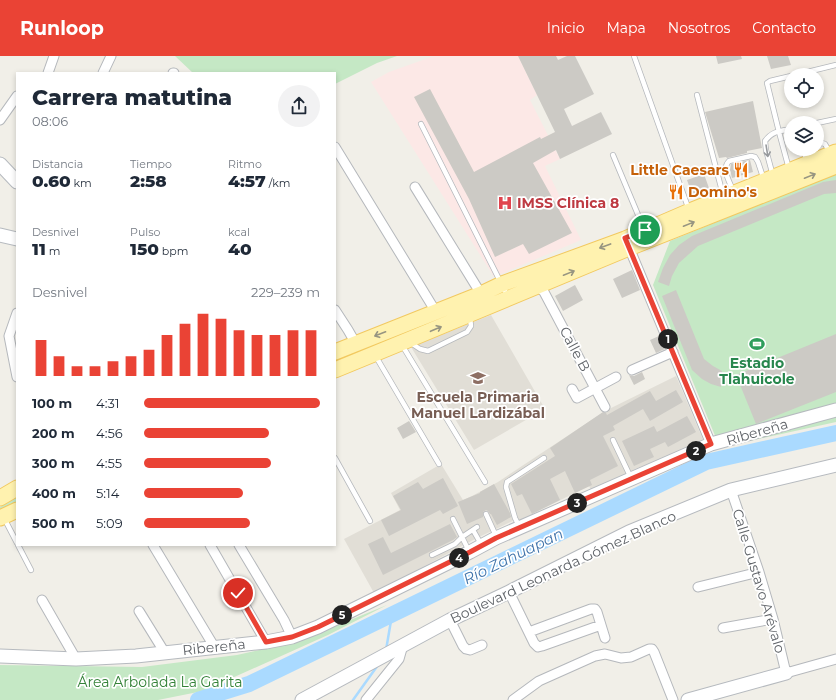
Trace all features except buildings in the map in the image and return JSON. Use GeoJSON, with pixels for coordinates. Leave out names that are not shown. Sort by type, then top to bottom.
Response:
{"type":"FeatureCollection","features":[{"type":"Feature","properties":{"kind":"main road"},"geometry":{"type":"LineString","coordinates":[[627,244],[645,230],[790,171],[806,156],[834,158]]}},
{"type":"Feature","properties":{"kind":"main road"},"geometry":{"type":"LineString","coordinates":[[336,370],[470,315],[508,298],[539,281],[834,158]]}},
{"type":"Feature","properties":{"kind":"main road"},"geometry":{"type":"LineString","coordinates":[[336,352],[481,294],[502,284],[539,281]]}},
{"type":"Feature","properties":{"kind":"main road"},"geometry":{"type":"LineString","coordinates":[[0,498],[16,489]]}},
{"type":"Feature","properties":{"kind":"main road"},"geometry":{"type":"LineString","coordinates":[[2,518],[16,511]]}},
{"type":"Feature","properties":{"kind":"street"},"geometry":{"type":"LineString","coordinates":[[48,72],[54,56]]}},
{"type":"Feature","properties":{"kind":"street"},"geometry":{"type":"LineString","coordinates":[[103,72],[110,56]]}},
{"type":"Feature","properties":{"kind":"street"},"geometry":{"type":"LineString","coordinates":[[0,120],[16,97]]}},
{"type":"Feature","properties":{"kind":"street"},"geometry":{"type":"LineString","coordinates":[[336,150],[436,312]]}},
{"type":"Feature","properties":{"kind":"street"},"geometry":{"type":"LineString","coordinates":[[0,164],[16,181]]}},
{"type":"Feature","properties":{"kind":"street"},"geometry":{"type":"LineString","coordinates":[[415,187],[481,294]]}},
{"type":"Feature","properties":{"kind":"street"},"geometry":{"type":"LineString","coordinates":[[0,234],[16,239]]}},
{"type":"Feature","properties":{"kind":"street"},"geometry":{"type":"LineString","coordinates":[[627,244],[711,444]]}},
{"type":"Feature","properties":{"kind":"street","name":"Calle B"},"geometry":{"type":"LineString","coordinates":[[539,281],[606,407]]}},
{"type":"Feature","properties":{"kind":"street"},"geometry":{"type":"LineString","coordinates":[[336,312],[356,344]]}},
{"type":"Feature","properties":{"kind":"street"},"geometry":{"type":"LineString","coordinates":[[16,315],[4,337],[16,374]]}},
{"type":"Feature","properties":{"kind":"street"},"geometry":{"type":"LineString","coordinates":[[632,370],[673,352]]}},
{"type":"Feature","properties":{"kind":"street"},"geometry":{"type":"LineString","coordinates":[[572,389],[577,398],[616,377]]}},
{"type":"Feature","properties":{"kind":"street","name":"Ribereña"},"geometry":{"type":"LineString","coordinates":[[0,656],[76,659],[136,656],[266,642],[292,637],[318,627],[496,538],[711,444],[836,410]]}},
{"type":"Feature","properties":{"kind":"street","name":"Boulevard Leonarda Gómez Blanco"},"geometry":{"type":"LineString","coordinates":[[302,700],[450,620],[629,532],[731,490],[836,465]]}},
{"type":"Feature","properties":{"kind":"street","name":"Calle Gustavo Arévalo"},"geometry":{"type":"LineString","coordinates":[[731,490],[759,572],[773,619],[786,673]]}},
{"type":"Feature","properties":{"kind":"street"},"geometry":{"type":"LineString","coordinates":[[154,546],[215,648]]}},
{"type":"Feature","properties":{"kind":"street"},"geometry":{"type":"LineString","coordinates":[[211,546],[266,642]]}},
{"type":"Feature","properties":{"kind":"street"},"geometry":{"type":"LineString","coordinates":[[240,546],[284,620],[292,637]]}},
{"type":"Feature","properties":{"kind":"street"},"geometry":{"type":"LineString","coordinates":[[698,587],[759,572]]}},
{"type":"Feature","properties":{"kind":"street"},"geometry":{"type":"LineString","coordinates":[[509,592],[534,643],[538,647],[601,625]]}},
{"type":"Feature","properties":{"kind":"street"},"geometry":{"type":"LineString","coordinates":[[42,600],[76,659]]}},
{"type":"Feature","properties":{"kind":"street"},"geometry":{"type":"LineString","coordinates":[[529,632],[591,609],[595,609],[605,638]]}},
{"type":"Feature","properties":{"kind":"street"},"geometry":{"type":"LineString","coordinates":[[140,611],[165,653]]}},
{"type":"Feature","properties":{"kind":"street"},"geometry":{"type":"LineString","coordinates":[[723,628],[773,619]]}},
{"type":"Feature","properties":{"kind":"street"},"geometry":{"type":"LineString","coordinates":[[450,620],[466,650],[482,645]]}},
{"type":"Feature","properties":{"kind":"street"},"geometry":{"type":"LineString","coordinates":[[366,700],[399,658],[403,645]]}},
{"type":"Feature","properties":{"kind":"street"},"geometry":{"type":"LineString","coordinates":[[513,700],[539,681],[595,656],[606,654],[621,658],[631,657],[652,649],[673,700]]}},
{"type":"Feature","properties":{"kind":"street"},"geometry":{"type":"LineString","coordinates":[[688,700],[836,659]]}},
{"type":"Feature","properties":{"kind":"lane"},"geometry":{"type":"LineString","coordinates":[[634,56],[690,211]]}},
{"type":"Feature","properties":{"kind":"lane"},"geometry":{"type":"LineString","coordinates":[[824,68],[836,65]]}},
{"type":"Feature","properties":{"kind":"lane"},"geometry":{"type":"LineString","coordinates":[[784,78],[767,83],[790,171]]}},
{"type":"Feature","properties":{"kind":"lane"},"geometry":{"type":"LineString","coordinates":[[697,95],[729,196]]}},
{"type":"Feature","properties":{"kind":"lane"},"geometry":{"type":"LineString","coordinates":[[824,122],[836,119]]}},
{"type":"Feature","properties":{"kind":"lane"},"geometry":{"type":"LineString","coordinates":[[421,124],[508,298]]}},
{"type":"Feature","properties":{"kind":"lane"},"geometry":{"type":"LineString","coordinates":[[769,179],[765,140],[769,135],[784,131]]}},
{"type":"Feature","properties":{"kind":"lane"},"geometry":{"type":"LineString","coordinates":[[824,144],[826,144],[834,158]]}},
{"type":"Feature","properties":{"kind":"lane"},"geometry":{"type":"LineString","coordinates":[[613,155],[645,230]]}},
{"type":"Feature","properties":{"kind":"lane"},"geometry":{"type":"LineString","coordinates":[[729,196],[725,169],[729,161],[751,156],[755,157],[769,179]]}},
{"type":"Feature","properties":{"kind":"lane"},"geometry":{"type":"LineString","coordinates":[[404,342],[485,482]]}},
{"type":"Feature","properties":{"kind":"lane"},"geometry":{"type":"LineString","coordinates":[[374,354],[439,464]]}},
{"type":"Feature","properties":{"kind":"lane"},"geometry":{"type":"LineString","coordinates":[[613,440],[632,479]]}},
{"type":"Feature","properties":{"kind":"lane"},"geometry":{"type":"LineString","coordinates":[[520,528],[515,518],[506,487],[507,482],[544,458]]}},
{"type":"Feature","properties":{"kind":"lane"},"geometry":{"type":"LineString","coordinates":[[336,460],[370,521]]}},
{"type":"Feature","properties":{"kind":"lane"},"geometry":{"type":"LineString","coordinates":[[486,514],[496,538]]}},
{"type":"Feature","properties":{"kind":"lane"},"geometry":{"type":"LineString","coordinates":[[2,518],[16,541]]}},
{"type":"Feature","properties":{"kind":"lane"},"geometry":{"type":"LineString","coordinates":[[453,519],[462,537],[476,549]]}},
{"type":"Feature","properties":{"kind":"lane"},"geometry":{"type":"LineString","coordinates":[[432,556],[456,544],[462,537],[475,529],[476,549]]}},
{"type":"Feature","properties":{"kind":"lane"},"geometry":{"type":"LineString","coordinates":[[19,546],[31,570]]}},
{"type":"Feature","properties":{"kind":"shaded area","name":"IMSS Clínica 8"},"geometry":{"type":"Polygon","coordinates":[[[434,56],[518,56],[537,95],[530,100],[560,159],[545,166],[581,240],[494,277],[371,82],[389,72],[434,56]]]}},
{"type":"Feature","properties":{"kind":"shaded area","name":"Escuela Primaria Manuel Lardizábal"},"geometry":{"type":"Polygon","coordinates":[[[491,315],[545,409],[474,450],[411,347],[491,315]]]}},
{"type":"Feature","properties":{"kind":"shaded area"},"geometry":{"type":"Polygon","coordinates":[[[676,376],[704,442],[635,469],[591,490],[589,486],[532,514],[533,517],[520,524],[517,519],[477,538],[374,593],[344,539],[400,510],[391,493],[441,464],[463,500],[498,482],[605,411],[676,376]]]}},
{"type":"Feature","properties":{"kind":"green space"},"geometry":{"type":"Polygon","coordinates":[[[175,56],[397,56],[377,63],[336,84],[336,72],[192,72],[175,56]]]}},
{"type":"Feature","properties":{"kind":"green space","name":"Estadio Tlahuicole"},"geometry":{"type":"Polygon","coordinates":[[[836,173],[836,404],[716,438],[653,285],[670,241],[836,173]]]}},
{"type":"Feature","properties":{"kind":"green space"},"geometry":{"type":"Polygon","coordinates":[[[836,413],[836,422],[722,447],[836,413]]]}},
{"type":"Feature","properties":{"kind":"green space"},"geometry":{"type":"Polygon","coordinates":[[[16,498],[16,507],[0,515],[0,507],[16,498]]]}},
{"type":"Feature","properties":{"kind":"green space","name":"Área Arbolada La Garita"},"geometry":{"type":"Polygon","coordinates":[[[387,605],[328,635],[203,691],[158,700],[0,700],[0,665],[142,667],[237,655],[299,641],[387,605]]]}},
{"type":"Feature","properties":{"kind":"waterway","name":"Río Zahuapan"},"geometry":{"type":"LineString","coordinates":[[198,700],[249,684],[706,462],[836,433]]}},
{"type":"Feature","properties":{"kind":"waterway"},"geometry":{"type":"LineString","coordinates":[[386,650],[392,615]]}},
{"type":"Feature","properties":{"kind":"waterway"},"geometry":{"type":"LineString","coordinates":[[353,700],[378,665]]}},
{"type":"Feature","properties":{"kind":"place","name":"Little Caesars"},"geometry":{"type":"Point","coordinates":[741,170]}},
{"type":"Feature","properties":{"kind":"place","name":"Domino's"},"geometry":{"type":"Point","coordinates":[676,192]}},
{"type":"Feature","properties":{"kind":"place","name":"IMSS Clínica 8"},"geometry":{"type":"Point","coordinates":[505,203]}},
{"type":"Feature","properties":{"kind":"place","name":"Estadio Tlahuicole"},"geometry":{"type":"Point","coordinates":[757,344]}},
{"type":"Feature","properties":{"kind":"place","name":"Escuela Primaria Manuel Lardizábal"},"geometry":{"type":"Point","coordinates":[478,378]}},
{"type":"Feature","properties":{"kind":"route"},"geometry":{"type":"LineString","coordinates":[[238,593],[266,642],[292,637],[318,627],[496,538],[711,444],[625,238],[645,230]]}}]}
